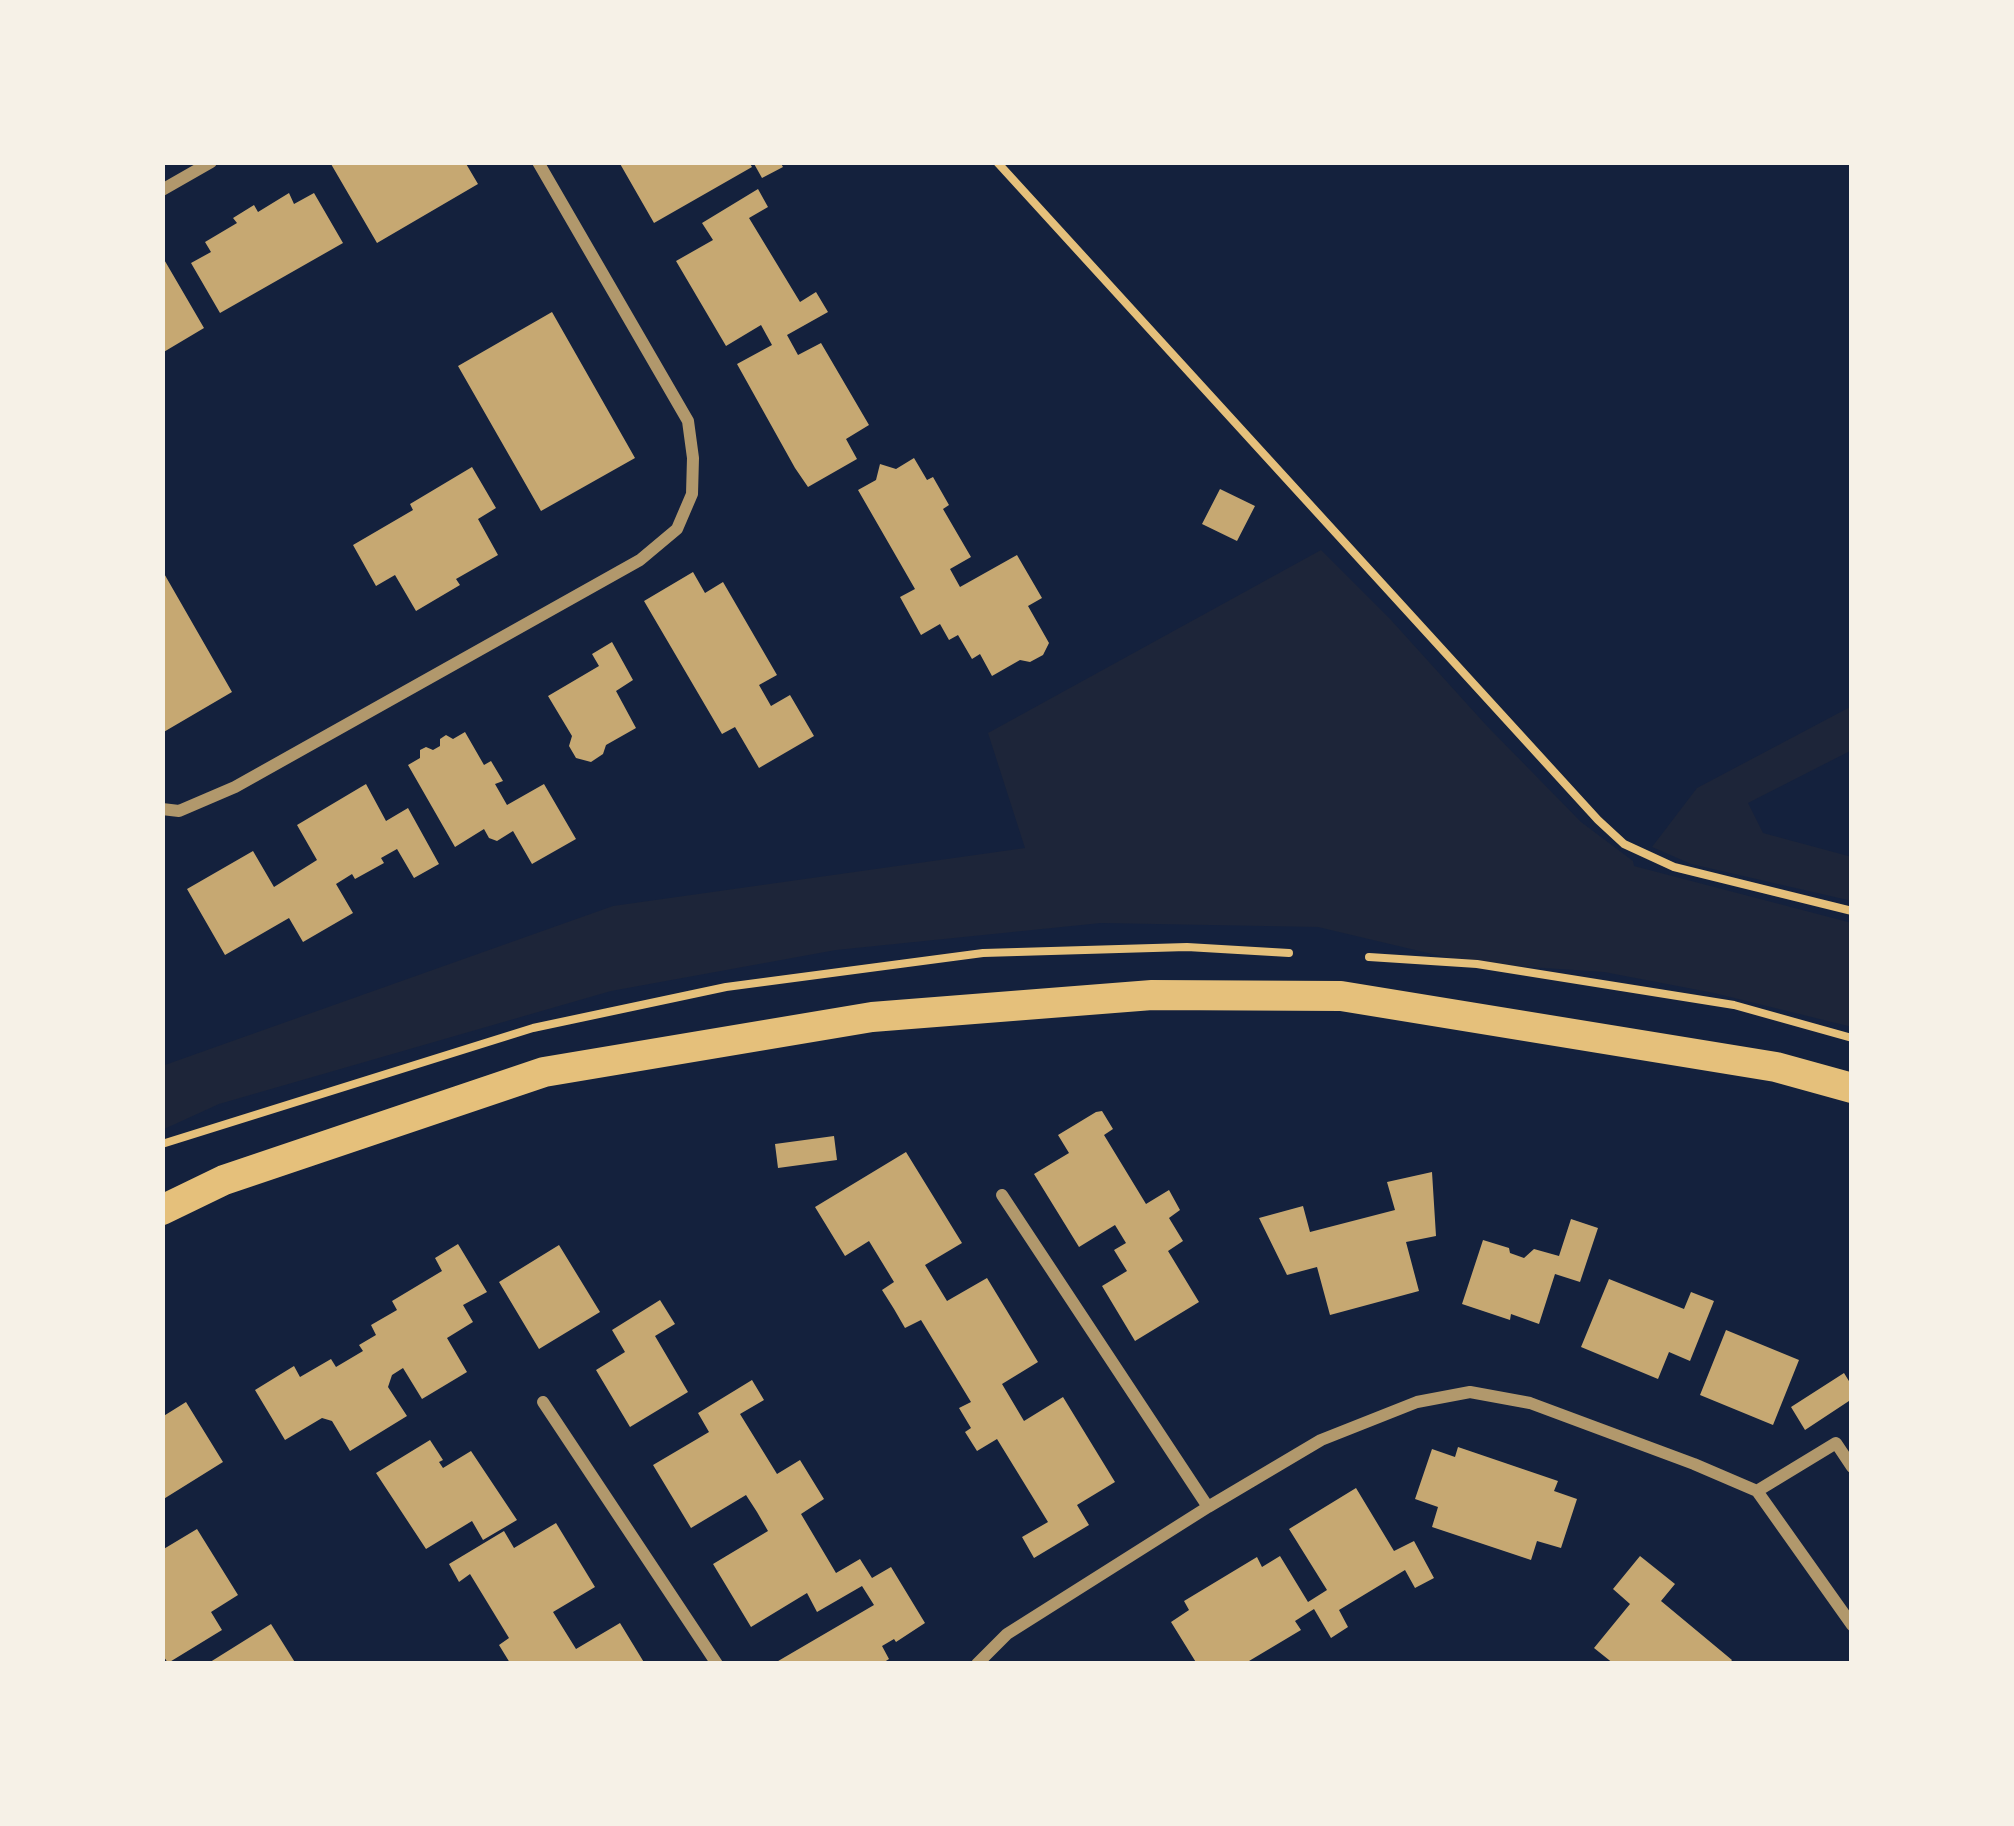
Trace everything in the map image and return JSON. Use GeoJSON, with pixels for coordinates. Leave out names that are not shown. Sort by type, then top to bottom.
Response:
{"type":"FeatureCollection","features":[{"type":"Feature","properties":{"kind":"main road"},"geometry":{"type":"LineString","coordinates":[[162,1210],[224,1180],[544,1072],[872,1017],[1152,995],[1341,996],[1776,1067],[1852,1088]]}},
{"type":"Feature","properties":{"kind":"street"},"geometry":{"type":"LineString","coordinates":[[162,190],[211,162]]}},
{"type":"Feature","properties":{"kind":"street"},"geometry":{"type":"LineString","coordinates":[[162,809],[178,811],[235,787],[640,560],[677,529],[692,494],[688,422],[538,162]]}},
{"type":"Feature","properties":{"kind":"street"},"geometry":{"type":"LineString","coordinates":[[1002,1195],[1208,1508]]}},
{"type":"Feature","properties":{"kind":"street"},"geometry":{"type":"LineString","coordinates":[[977,1664],[1007,1634],[1321,1440],[1417,1402],[1470,1392],[1530,1403],[1757,1491],[1852,1625]]}},
{"type":"Feature","properties":{"kind":"street"},"geometry":{"type":"LineString","coordinates":[[543,1402],[717,1664]]}},
{"type":"Feature","properties":{"kind":"street"},"geometry":{"type":"LineString","coordinates":[[1757,1491],[1836,1443],[1852,1466]]}},
{"type":"Feature","properties":{"kind":"path"},"geometry":{"type":"LineString","coordinates":[[997,162],[1624,844],[1674,867],[1852,911]]}},
{"type":"Feature","properties":{"kind":"shaded area"},"geometry":{"type":"Polygon","coordinates":[[[1321,550],[1581,822],[1634,866],[1852,923],[1852,1027],[1604,972],[1470,963],[1318,927],[1101,923],[836,950],[611,991],[219,1104],[162,1130],[162,1066],[613,906],[1025,848],[988,733],[1321,550]]]}},
{"type":"Feature","properties":{"kind":"shaded area"},"geometry":{"type":"Polygon","coordinates":[[[1852,706],[1852,750],[1748,803],[1763,833],[1852,857],[1852,901],[1691,864],[1652,847],[1697,788],[1852,706]]]}},
{"type":"Feature","properties":{"kind":"building"},"geometry":{"type":"Polygon","coordinates":[[[465,162],[478,184],[377,243],[331,164],[465,162]]]}},
{"type":"Feature","properties":{"kind":"building"},"geometry":{"type":"Polygon","coordinates":[[[619,162],[749,162],[752,167],[654,223],[619,162]]]}},
{"type":"Feature","properties":{"kind":"building"},"geometry":{"type":"Polygon","coordinates":[[[753,162],[780,162],[783,167],[762,178],[753,162]]]}},
{"type":"Feature","properties":{"kind":"building"},"geometry":{"type":"Polygon","coordinates":[[[758,189],[768,207],[749,218],[800,302],[816,292],[828,312],[787,335],[798,355],[821,343],[869,425],[846,439],[857,459],[808,487],[737,364],[772,345],[761,325],[726,346],[676,261],[713,240],[702,223],[758,189]]]}},
{"type":"Feature","properties":{"kind":"building"},"geometry":{"type":"Polygon","coordinates":[[[289,193],[294,204],[314,193],[343,243],[220,313],[191,263],[211,252],[205,242],[237,223],[233,218],[254,205],[258,212],[289,193]]]}},
{"type":"Feature","properties":{"kind":"building"},"geometry":{"type":"Polygon","coordinates":[[[162,256],[204,328],[162,353],[162,256]]]}},
{"type":"Feature","properties":{"kind":"building"},"geometry":{"type":"Polygon","coordinates":[[[552,312],[635,458],[541,511],[458,366],[552,312]]]}},
{"type":"Feature","properties":{"kind":"building"},"geometry":{"type":"Polygon","coordinates":[[[914,458],[927,480],[933,477],[949,505],[943,509],[971,557],[950,569],[960,587],[1017,555],[1042,598],[1028,606],[1049,643],[1043,655],[1030,662],[1020,660],[992,676],[980,654],[972,659],[958,635],[949,640],[940,624],[921,635],[900,597],[915,589],[858,490],[876,480],[880,464],[896,469],[914,458]]]}},
{"type":"Feature","properties":{"kind":"building"},"geometry":{"type":"Polygon","coordinates":[[[472,467],[496,508],[478,519],[498,555],[456,579],[460,585],[416,611],[395,575],[376,586],[353,545],[413,510],[410,504],[472,467]]]}},
{"type":"Feature","properties":{"kind":"building"},"geometry":{"type":"Polygon","coordinates":[[[1220,489],[1255,506],[1237,541],[1202,524],[1220,489]]]}},
{"type":"Feature","properties":{"kind":"building"},"geometry":{"type":"Polygon","coordinates":[[[162,570],[232,692],[162,733],[162,570]]]}},
{"type":"Feature","properties":{"kind":"building"},"geometry":{"type":"Polygon","coordinates":[[[693,572],[705,593],[723,582],[777,675],[759,685],[771,706],[790,695],[814,736],[759,768],[735,727],[722,734],[644,601],[693,572]]]}},
{"type":"Feature","properties":{"kind":"building"},"geometry":{"type":"Polygon","coordinates":[[[612,642],[633,680],[616,691],[636,728],[606,745],[603,754],[591,762],[576,758],[569,746],[572,736],[548,696],[599,666],[592,654],[612,642]]]}},
{"type":"Feature","properties":{"kind":"building"},"geometry":{"type":"Polygon","coordinates":[[[465,732],[484,765],[491,761],[503,781],[495,784],[507,805],[544,784],[576,839],[532,864],[513,831],[497,841],[484,829],[455,847],[408,765],[420,758],[420,750],[433,750],[446,735],[453,739],[465,732]]]}},
{"type":"Feature","properties":{"kind":"building"},"geometry":{"type":"Polygon","coordinates":[[[366,784],[386,821],[408,808],[439,864],[414,878],[397,849],[381,858],[384,863],[336,884],[353,913],[303,942],[289,918],[225,955],[187,889],[253,851],[274,887],[317,860],[297,825],[366,784]]]}},
{"type":"Feature","properties":{"kind":"building"},"geometry":{"type":"Polygon","coordinates":[[[1102,1111],[1113,1129],[1104,1135],[1146,1204],[1169,1190],[1180,1210],[1169,1218],[1183,1241],[1168,1251],[1199,1302],[1135,1341],[1102,1286],[1127,1271],[1114,1250],[1126,1243],[1115,1225],[1079,1247],[1034,1174],[1069,1153],[1058,1135],[1102,1111]]]}},
{"type":"Feature","properties":{"kind":"building"},"geometry":{"type":"Polygon","coordinates":[[[834,1136],[837,1160],[778,1168],[775,1144],[834,1136]]]}},
{"type":"Feature","properties":{"kind":"building"},"geometry":{"type":"Polygon","coordinates":[[[906,1152],[962,1243],[925,1265],[947,1301],[987,1278],[1038,1362],[1002,1384],[1024,1421],[1063,1397],[1115,1482],[1077,1505],[1089,1525],[1034,1558],[1022,1537],[1048,1522],[997,1439],[977,1451],[965,1432],[971,1428],[959,1408],[971,1402],[921,1320],[905,1328],[882,1290],[894,1282],[869,1241],[845,1256],[815,1207],[906,1152]]]}},
{"type":"Feature","properties":{"kind":"building"},"geometry":{"type":"Polygon","coordinates":[[[1432,1172],[1436,1236],[1406,1242],[1419,1291],[1330,1315],[1317,1267],[1287,1275],[1259,1218],[1303,1206],[1310,1232],[1395,1210],[1387,1182],[1432,1172]]]}},
{"type":"Feature","properties":{"kind":"building"},"geometry":{"type":"Polygon","coordinates":[[[1571,1219],[1598,1228],[1580,1282],[1555,1274],[1539,1324],[1462,1304],[1483,1240],[1524,1258],[1534,1249],[1559,1256],[1571,1219]]]}},
{"type":"Feature","properties":{"kind":"building"},"geometry":{"type":"Polygon","coordinates":[[[458,1244],[487,1292],[463,1305],[473,1322],[447,1338],[467,1372],[422,1399],[403,1368],[392,1375],[388,1387],[407,1416],[350,1451],[332,1421],[322,1418],[285,1440],[255,1390],[294,1366],[300,1377],[331,1359],[336,1367],[363,1351],[359,1345],[376,1335],[371,1325],[397,1310],[392,1301],[442,1271],[435,1258],[458,1244]]]}},
{"type":"Feature","properties":{"kind":"building"},"geometry":{"type":"Polygon","coordinates":[[[559,1245],[600,1312],[539,1349],[499,1282],[559,1245]]]}},
{"type":"Feature","properties":{"kind":"building"},"geometry":{"type":"Polygon","coordinates":[[[1609,1279],[1684,1309],[1691,1292],[1714,1301],[1690,1361],[1669,1352],[1658,1379],[1581,1347],[1609,1279]]]}},
{"type":"Feature","properties":{"kind":"building"},"geometry":{"type":"Polygon","coordinates":[[[660,1300],[675,1324],[655,1336],[688,1392],[630,1427],[596,1370],[625,1352],[612,1330],[660,1300]]]}},
{"type":"Feature","properties":{"kind":"building"},"geometry":{"type":"Polygon","coordinates":[[[1726,1330],[1799,1360],[1773,1425],[1700,1395],[1726,1330]]]}},
{"type":"Feature","properties":{"kind":"building"},"geometry":{"type":"Polygon","coordinates":[[[1844,1373],[1852,1386],[1852,1399],[1805,1430],[1791,1407],[1844,1373]]]}},
{"type":"Feature","properties":{"kind":"building"},"geometry":{"type":"Polygon","coordinates":[[[752,1380],[764,1400],[740,1414],[777,1474],[800,1460],[824,1499],[801,1514],[836,1573],[860,1559],[872,1578],[891,1567],[925,1623],[882,1646],[889,1659],[881,1664],[773,1664],[874,1605],[862,1586],[817,1612],[807,1593],[751,1627],[713,1564],[768,1531],[757,1512],[746,1495],[691,1528],[653,1465],[709,1432],[698,1413],[752,1380]]]}},
{"type":"Feature","properties":{"kind":"building"},"geometry":{"type":"Polygon","coordinates":[[[186,1402],[223,1462],[162,1500],[162,1417],[186,1402]]]}},
{"type":"Feature","properties":{"kind":"building"},"geometry":{"type":"Polygon","coordinates":[[[430,1440],[443,1468],[471,1451],[517,1520],[483,1540],[472,1521],[426,1549],[376,1473],[430,1440]]]}},
{"type":"Feature","properties":{"kind":"building"},"geometry":{"type":"Polygon","coordinates":[[[1458,1447],[1558,1481],[1554,1491],[1577,1499],[1561,1548],[1537,1541],[1531,1560],[1432,1527],[1438,1507],[1415,1499],[1432,1449],[1455,1457],[1458,1447]]]}},
{"type":"Feature","properties":{"kind":"building"},"geometry":{"type":"Polygon","coordinates":[[[1356,1488],[1394,1551],[1414,1541],[1434,1578],[1415,1588],[1405,1570],[1339,1610],[1348,1627],[1331,1638],[1314,1609],[1295,1621],[1301,1630],[1244,1664],[1197,1664],[1171,1622],[1189,1610],[1184,1601],[1257,1557],[1262,1567],[1280,1556],[1308,1602],[1327,1590],[1289,1529],[1356,1488]]]}},
{"type":"Feature","properties":{"kind":"building"},"geometry":{"type":"Polygon","coordinates":[[[556,1523],[595,1587],[553,1612],[576,1649],[620,1623],[645,1664],[510,1663],[499,1645],[509,1638],[470,1574],[459,1582],[449,1564],[504,1531],[514,1548],[556,1523]]]}},
{"type":"Feature","properties":{"kind":"building"},"geometry":{"type":"Polygon","coordinates":[[[197,1529],[238,1595],[211,1612],[222,1630],[168,1663],[162,1654],[162,1550],[197,1529]]]}},
{"type":"Feature","properties":{"kind":"building"},"geometry":{"type":"Polygon","coordinates":[[[1640,1556],[1675,1584],[1661,1601],[1732,1660],[1729,1664],[1614,1664],[1594,1648],[1630,1604],[1613,1589],[1640,1556]]]}},
{"type":"Feature","properties":{"kind":"building"},"geometry":{"type":"Polygon","coordinates":[[[271,1624],[296,1664],[207,1664],[271,1624]]]}}]}
